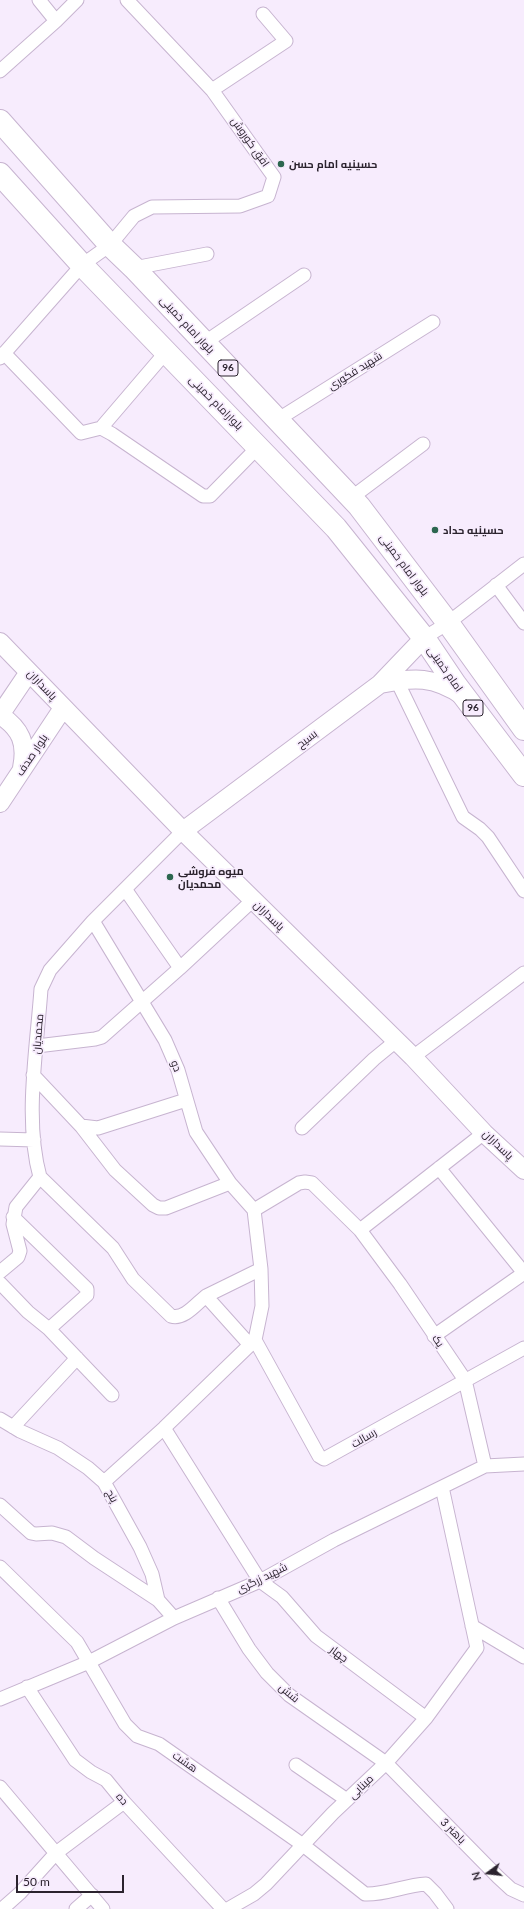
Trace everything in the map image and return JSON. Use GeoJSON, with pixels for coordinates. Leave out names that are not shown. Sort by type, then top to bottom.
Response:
{"type":"FeatureCollection","features":[{"type":"Feature","properties":{"kind":"highway","name":"بلوار امام خمینی"},"geometry":{"type":"LineString","coordinates":[[0,121],[110,245],[134,268],[351,498],[448,623]]}},
{"type":"Feature","properties":{"kind":"highway","name":"بلوارامام خمینی"},"geometry":{"type":"LineString","coordinates":[[0,174],[82,265],[336,528],[424,638]]}},
{"type":"Feature","properties":{"kind":"highway","name":"96"},"geometry":{"type":"LineString","coordinates":[[448,623],[524,729]]}},
{"type":"Feature","properties":{"kind":"highway","name":"امام خمینی"},"geometry":{"type":"LineString","coordinates":[[424,638],[464,696],[524,775]]}},
{"type":"Feature","properties":{"kind":"street"},"geometry":{"type":"LineString","coordinates":[[39,0],[56,21]]}},
{"type":"Feature","properties":{"kind":"street"},"geometry":{"type":"LineString","coordinates":[[0,71],[56,21],[77,0]]}},
{"type":"Feature","properties":{"kind":"street"},"geometry":{"type":"LineString","coordinates":[[127,0],[212,90],[286,41],[263,14]]}},
{"type":"Feature","properties":{"kind":"street","name":"افق کوروش"},"geometry":{"type":"LineString","coordinates":[[110,245],[134,216],[152,207],[240,206],[268,196],[274,177],[212,90]]}},
{"type":"Feature","properties":{"kind":"street"},"geometry":{"type":"LineString","coordinates":[[110,245],[82,265],[2,355],[81,433],[101,428],[166,352]]}},
{"type":"Feature","properties":{"kind":"street"},"geometry":{"type":"LineString","coordinates":[[134,268],[207,254]]}},
{"type":"Feature","properties":{"kind":"street"},"geometry":{"type":"LineString","coordinates":[[204,343],[304,275]]}},
{"type":"Feature","properties":{"kind":"street","name":"شهید فکوری"},"geometry":{"type":"LineString","coordinates":[[277,420],[433,322]]}},
{"type":"Feature","properties":{"kind":"street"},"geometry":{"type":"LineString","coordinates":[[101,428],[203,496],[210,496],[258,446]]}},
{"type":"Feature","properties":{"kind":"street"},"geometry":{"type":"LineString","coordinates":[[351,498],[423,444]]}},
{"type":"Feature","properties":{"kind":"street"},"geometry":{"type":"LineString","coordinates":[[424,638],[448,623],[496,585],[523,566]]}},
{"type":"Feature","properties":{"kind":"street"},"geometry":{"type":"LineString","coordinates":[[496,585],[524,623]]}},
{"type":"Feature","properties":{"kind":"street","name":"بسیح"},"geometry":{"type":"LineString","coordinates":[[183,831],[380,684],[424,638]]}},
{"type":"Feature","properties":{"kind":"street","name":"پاسداران"},"geometry":{"type":"LineString","coordinates":[[0,642],[183,831],[413,1057],[484,1133],[524,1170]]}},
{"type":"Feature","properties":{"kind":"street"},"geometry":{"type":"LineString","coordinates":[[21,771],[24,759],[22,738],[11,722],[0,715],[29,672]]}},
{"type":"Feature","properties":{"kind":"street"},"geometry":{"type":"LineString","coordinates":[[380,684],[397,680],[424,680],[446,685],[464,696]]}},
{"type":"Feature","properties":{"kind":"street"},"geometry":{"type":"LineString","coordinates":[[397,680],[463,817],[488,837],[524,891]]}},
{"type":"Feature","properties":{"kind":"street","name":"بلوار صدف"},"geometry":{"type":"LineString","coordinates":[[0,803],[63,708]]}},
{"type":"Feature","properties":{"kind":"street","name":"محمدیان"},"geometry":{"type":"LineString","coordinates":[[40,1177],[35,1158],[33,1076],[37,1046],[41,989],[45,978],[50,970],[93,921],[183,831]]}},
{"type":"Feature","properties":{"kind":"street"},"geometry":{"type":"LineString","coordinates":[[125,889],[180,968]]}},
{"type":"Feature","properties":{"kind":"street"},"geometry":{"type":"LineString","coordinates":[[37,1046],[102,1037],[180,968],[253,900]]}},
{"type":"Feature","properties":{"kind":"street","name":"دو"},"geometry":{"type":"LineString","coordinates":[[93,921],[165,1040],[178,1070],[196,1132],[206,1150],[230,1183],[254,1210]]}},
{"type":"Feature","properties":{"kind":"street"},"geometry":{"type":"LineString","coordinates":[[413,1057],[524,973]]}},
{"type":"Feature","properties":{"kind":"street"},"geometry":{"type":"LineString","coordinates":[[302,1128],[396,1040]]}},
{"type":"Feature","properties":{"kind":"street"},"geometry":{"type":"LineString","coordinates":[[33,1076],[81,1126],[116,1170],[153,1205],[159,1208],[166,1208],[230,1183]]}},
{"type":"Feature","properties":{"kind":"street"},"geometry":{"type":"LineString","coordinates":[[81,1126],[98,1128],[186,1100]]}},
{"type":"Feature","properties":{"kind":"street"},"geometry":{"type":"LineString","coordinates":[[104,1482],[164,1428],[253,1343],[262,1306],[261,1269],[254,1210],[299,1183],[312,1183],[360,1230],[484,1133]]}},
{"type":"Feature","properties":{"kind":"street"},"geometry":{"type":"LineString","coordinates":[[0,1139],[34,1140]]}},
{"type":"Feature","properties":{"kind":"street"},"geometry":{"type":"LineString","coordinates":[[434,1336],[524,1273],[439,1168]]}},
{"type":"Feature","properties":{"kind":"street"},"geometry":{"type":"LineString","coordinates":[[0,1272],[18,1257],[20,1251],[13,1217],[16,1207],[40,1177],[113,1248],[133,1279],[171,1316],[177,1318],[182,1316],[206,1296],[261,1269]]}},
{"type":"Feature","properties":{"kind":"street"},"geometry":{"type":"LineString","coordinates":[[13,1217],[87,1289],[87,1295],[49,1329]]}},
{"type":"Feature","properties":{"kind":"street","name":"یک"},"geometry":{"type":"LineString","coordinates":[[360,1230],[400,1284],[465,1380],[485,1466]]}},
{"type":"Feature","properties":{"kind":"street"},"geometry":{"type":"LineString","coordinates":[[0,1283],[28,1312],[49,1329],[112,1395]]}},
{"type":"Feature","properties":{"kind":"street"},"geometry":{"type":"LineString","coordinates":[[206,1296],[253,1343]]}},
{"type":"Feature","properties":{"kind":"street","name":"رسالت"},"geometry":{"type":"LineString","coordinates":[[253,1343],[320,1456],[324,1459],[524,1348]]}},
{"type":"Feature","properties":{"kind":"street"},"geometry":{"type":"LineString","coordinates":[[13,1427],[77,1358]]}},
{"type":"Feature","properties":{"kind":"street","name":"پنج"},"geometry":{"type":"LineString","coordinates":[[0,1418],[13,1427],[58,1448],[88,1468],[104,1482],[140,1547],[152,1574],[158,1600],[174,1618]]}},
{"type":"Feature","properties":{"kind":"street"},"geometry":{"type":"LineString","coordinates":[[164,1428],[260,1581]]}},
{"type":"Feature","properties":{"kind":"street","name":"شهید زرگری"},"geometry":{"type":"LineString","coordinates":[[0,1699],[89,1662],[174,1618],[260,1581],[334,1540],[485,1466],[524,1464]]}},
{"type":"Feature","properties":{"kind":"street"},"geometry":{"type":"LineString","coordinates":[[442,1487],[472,1626],[524,1658]]}},
{"type":"Feature","properties":{"kind":"street"},"geometry":{"type":"LineString","coordinates":[[0,1505],[30,1533],[52,1533],[66,1537],[94,1558],[158,1600]]}},
{"type":"Feature","properties":{"kind":"street","name":"هشت"},"geometry":{"type":"LineString","coordinates":[[0,1567],[77,1642],[126,1724],[137,1736],[159,1744],[303,1845],[365,1894],[375,1895],[412,1885],[426,1884],[447,1909]]}},
{"type":"Feature","properties":{"kind":"street","name":"چهار"},"geometry":{"type":"LineString","coordinates":[[260,1581],[282,1597],[316,1636],[426,1718]]}},
{"type":"Feature","properties":{"kind":"street","name":"شش"},"geometry":{"type":"LineString","coordinates":[[218,1598],[249,1649],[267,1673],[284,1689],[386,1763]]}},
{"type":"Feature","properties":{"kind":"street","name":"مینابی"},"geometry":{"type":"LineString","coordinates":[[228,1909],[254,1894],[266,1884],[347,1800],[386,1763],[426,1718],[477,1648],[472,1626]]}},
{"type":"Feature","properties":{"kind":"street","name":"ده"},"geometry":{"type":"LineString","coordinates":[[27,1687],[75,1760],[91,1772],[106,1780],[124,1802],[223,1909]]}},
{"type":"Feature","properties":{"kind":"street","name":"باهنر 3"},"geometry":{"type":"LineString","coordinates":[[386,1763],[498,1877],[511,1889],[524,1895]]}},
{"type":"Feature","properties":{"kind":"street"},"geometry":{"type":"LineString","coordinates":[[296,1765],[347,1800]]}},
{"type":"Feature","properties":{"kind":"street"},"geometry":{"type":"LineString","coordinates":[[0,1787],[103,1909]]}},
{"type":"Feature","properties":{"kind":"street"},"geometry":{"type":"LineString","coordinates":[[2,1909],[20,1893],[56,1853],[124,1802]]}},
{"type":"Feature","properties":{"kind":"street"},"geometry":{"type":"LineString","coordinates":[[76,1909],[92,1895]]}},
{"type":"Feature","properties":{"kind":"place","name":"حسینیه امام حسن"},"geometry":{"type":"Point","coordinates":[281,164]}},
{"type":"Feature","properties":{"kind":"place","name":"حسینیه حداد"},"geometry":{"type":"Point","coordinates":[435,530]}},
{"type":"Feature","properties":{"kind":"place","name":"میوه فروشی محمدیان"},"geometry":{"type":"Point","coordinates":[170,877]}}]}
